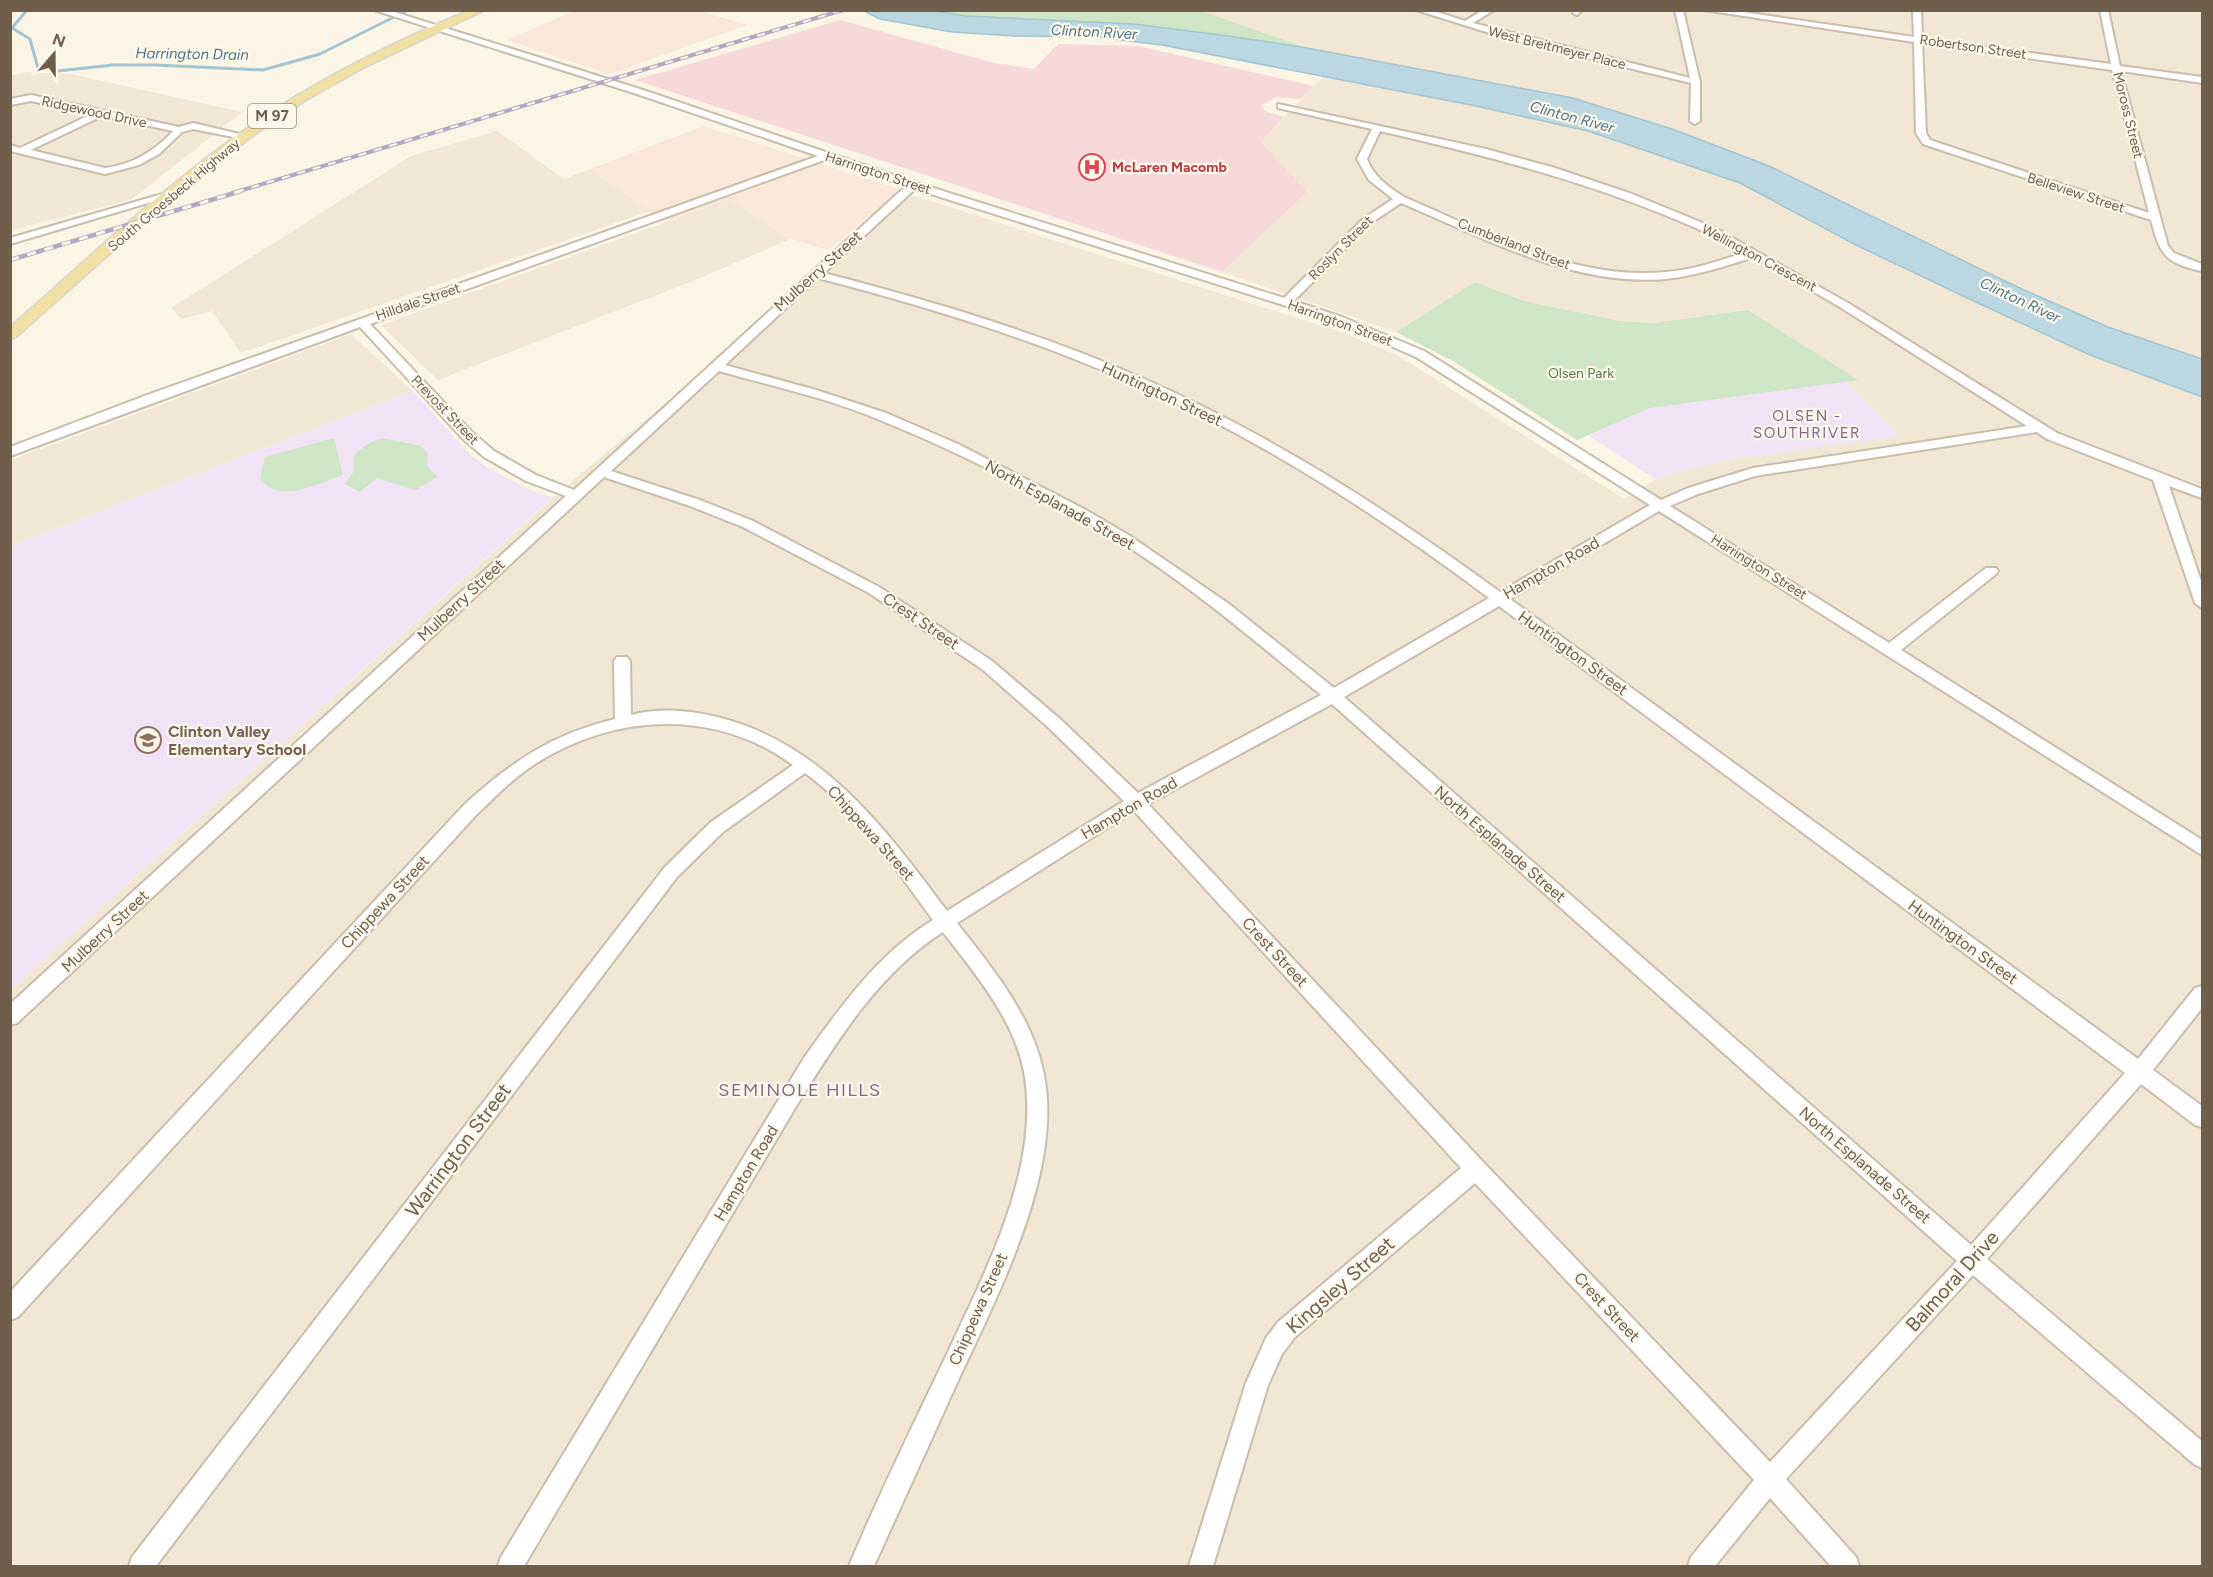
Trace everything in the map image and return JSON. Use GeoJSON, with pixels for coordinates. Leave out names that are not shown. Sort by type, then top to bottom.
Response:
{"type":"FeatureCollection","features":[{"type":"Feature","properties":{"kind":"main road","name":"South Groesbeck Highway"},"geometry":{"type":"LineString","coordinates":[[10,335],[170,195],[243,136],[346,72],[480,10]]}},
{"type":"Feature","properties":{"kind":"street","name":"West Breitmeyer Place"},"geometry":{"type":"LineString","coordinates":[[1420,10],[1557,49],[1696,82]]}},
{"type":"Feature","properties":{"kind":"street"},"geometry":{"type":"LineString","coordinates":[[1465,24],[1490,10]]}},
{"type":"Feature","properties":{"kind":"street"},"geometry":{"type":"LineString","coordinates":[[1679,10],[1696,82],[1698,108],[1695,121]]}},
{"type":"Feature","properties":{"kind":"street","name":"Robertson Street"},"geometry":{"type":"LineString","coordinates":[[1708,10],[1744,13],[2202,80]]}},
{"type":"Feature","properties":{"kind":"street","name":"Robertson Street"},"geometry":{"type":"LineString","coordinates":[[1731,10],[1744,13]]}},
{"type":"Feature","properties":{"kind":"street"},"geometry":{"type":"LineString","coordinates":[[1917,10],[1917,39]]}},
{"type":"Feature","properties":{"kind":"street","name":"Moross Street"},"geometry":{"type":"LineString","coordinates":[[2104,10],[2116,68],[2155,218]]}},
{"type":"Feature","properties":{"kind":"street","name":"Harrington Street"},"geometry":{"type":"LineString","coordinates":[[380,11],[640,92],[913,185],[1286,303],[1379,335],[1420,354],[2202,848]]}},
{"type":"Feature","properties":{"kind":"street","name":"Belleview Street"},"geometry":{"type":"LineString","coordinates":[[1917,39],[1921,133],[1926,142],[2155,218]]}},
{"type":"Feature","properties":{"kind":"street","name":"Ridgewood Drive"},"geometry":{"type":"LineString","coordinates":[[10,102],[31,98],[179,130],[193,126],[243,136]]}},
{"type":"Feature","properties":{"kind":"street","name":"Wellington Crescent"},"geometry":{"type":"LineString","coordinates":[[1281,106],[1508,158],[1582,179],[1711,230],[1845,305],[2067,444],[2202,494]]}},
{"type":"Feature","properties":{"kind":"street"},"geometry":{"type":"LineString","coordinates":[[16,150],[99,114]]}},
{"type":"Feature","properties":{"kind":"street","name":"Cumberland Street"},"geometry":{"type":"LineString","coordinates":[[1377,128],[1363,154],[1365,169],[1378,183],[1400,199],[1545,259],[1601,272],[1637,276],[1677,274],[1755,253]]}},
{"type":"Feature","properties":{"kind":"street"},"geometry":{"type":"LineString","coordinates":[[16,150],[105,171],[115,171],[132,166],[172,138],[179,130]]}},
{"type":"Feature","properties":{"kind":"street","name":"Ridgewood Drive"},"geometry":{"type":"LineString","coordinates":[[179,130],[186,136],[232,145]]}},
{"type":"Feature","properties":{"kind":"street","name":"Hilldale Street"},"geometry":{"type":"LineString","coordinates":[[10,452],[151,398],[827,156]]}},
{"type":"Feature","properties":{"kind":"street","name":"Mulberry Street"},"geometry":{"type":"LineString","coordinates":[[10,1017],[913,185]]}},
{"type":"Feature","properties":{"kind":"street"},"geometry":{"type":"LineString","coordinates":[[10,242],[170,195]]}},
{"type":"Feature","properties":{"kind":"street","name":"Roslyn Street"},"geometry":{"type":"LineString","coordinates":[[1286,303],[1367,221],[1400,199]]}},
{"type":"Feature","properties":{"kind":"street"},"geometry":{"type":"LineString","coordinates":[[2155,218],[2164,249],[2177,258],[2202,268]]}},
{"type":"Feature","properties":{"kind":"street","name":"Huntington Street"},"geometry":{"type":"LineString","coordinates":[[814,274],[914,299],[982,320],[1081,357],[1181,401],[1273,449],[1337,486],[1443,557],[2202,1118]]}},
{"type":"Feature","properties":{"kind":"street","name":"Prevost Street"},"geometry":{"type":"LineString","coordinates":[[362,322],[467,435],[489,454],[531,478],[574,495]]}},
{"type":"Feature","properties":{"kind":"street","name":"North Esplanade Street"},"geometry":{"type":"LineString","coordinates":[[714,366],[812,393],[882,416],[953,447],[1081,513],[1125,539],[1224,608],[1333,696],[1972,1260],[2202,1456]]}},
{"type":"Feature","properties":{"kind":"street","name":"Hampton Road"},"geometry":{"type":"LineString","coordinates":[[510,1566],[777,1122],[832,1035],[870,984],[901,953],[944,920],[1136,802],[1333,696],[1660,505],[1693,491],[1753,472],[2039,428]]}},
{"type":"Feature","properties":{"kind":"street","name":"Crest Street"},"geometry":{"type":"LineString","coordinates":[[602,472],[695,503],[748,524],[874,590],[987,665],[1054,723],[1136,802],[1476,1169],[1770,1479],[1847,1566]]}},
{"type":"Feature","properties":{"kind":"street"},"geometry":{"type":"LineString","coordinates":[[2160,480],[2202,603]]}},
{"type":"Feature","properties":{"kind":"street"},"geometry":{"type":"LineString","coordinates":[[1891,650],[1991,571]]}},
{"type":"Feature","properties":{"kind":"street"},"geometry":{"type":"LineString","coordinates":[[622,661],[623,721]]}},
{"type":"Feature","properties":{"kind":"street","name":"Chippewa Street"},"geometry":{"type":"LineString","coordinates":[[10,1309],[470,810],[505,778],[534,757],[583,733],[623,721],[671,716],[712,719],[756,734],[805,765],[842,795],[872,829],[993,982],[1020,1029],[1031,1063],[1037,1099],[1036,1136],[1031,1172],[1018,1215],[980,1307],[861,1566]]}},
{"type":"Feature","properties":{"kind":"street","name":"Warrington Street"},"geometry":{"type":"LineString","coordinates":[[141,1566],[671,872],[699,841],[734,813],[805,765]]}},
{"type":"Feature","properties":{"kind":"street","name":"Balmoral Drive"},"geometry":{"type":"LineString","coordinates":[[1700,1566],[1770,1479],[1972,1260],[2139,1072],[2202,994]]}},
{"type":"Feature","properties":{"kind":"street","name":"Kingsley Street"},"geometry":{"type":"LineString","coordinates":[[1201,1566],[1257,1383],[1274,1346],[1286,1330],[1476,1169]]}},
{"type":"Feature","properties":{"kind":"shaded area"},"geometry":{"type":"Polygon","coordinates":[[[574,11],[699,11],[747,25],[609,74],[507,40],[574,11]]]}},
{"type":"Feature","properties":{"kind":"shaded area"},"geometry":{"type":"Polygon","coordinates":[[[1202,11],[2202,11],[2202,359],[2108,327],[2011,284],[1769,166],[1675,130],[1573,98],[1307,48],[1202,11]]]}},
{"type":"Feature","properties":{"kind":"shaded area","name":"McLaren Macomb"},"geometry":{"type":"Polygon","coordinates":[[[840,20],[994,63],[1034,69],[1058,44],[1138,46],[1314,86],[1301,99],[1277,97],[1262,105],[1265,111],[1284,117],[1261,142],[1307,192],[1222,272],[635,80],[840,20]]]}},
{"type":"Feature","properties":{"kind":"shaded area"},"geometry":{"type":"Polygon","coordinates":[[[26,72],[70,74],[242,112],[131,200],[11,230],[11,76],[26,72]]]}},
{"type":"Feature","properties":{"kind":"shaded area","name":"SEMINOLE HILLS"},"geometry":{"type":"Polygon","coordinates":[[[1323,77],[1476,106],[1588,131],[1740,183],[1826,229],[1980,305],[2090,355],[2202,397],[2202,1566],[11,1566],[11,989],[555,496],[912,195],[1344,333],[1399,356],[1624,499],[1656,479],[1726,460],[1898,435],[1845,381],[1857,380],[1748,310],[1653,323],[1620,321],[1524,301],[1475,282],[1396,332],[1222,272],[1306,192],[1261,142],[1323,77]]]}},
{"type":"Feature","properties":{"kind":"shaded area"},"geometry":{"type":"Polygon","coordinates":[[[704,126],[901,190],[829,250],[790,239],[730,199],[665,222],[590,169],[704,126]]]}},
{"type":"Feature","properties":{"kind":"shaded area"},"geometry":{"type":"Polygon","coordinates":[[[497,131],[564,179],[590,169],[650,211],[241,353],[212,311],[182,319],[171,308],[411,156],[497,131]]]}},
{"type":"Feature","properties":{"kind":"shaded area"},"geometry":{"type":"Polygon","coordinates":[[[730,199],[790,239],[698,279],[438,380],[381,325],[730,199]]]}},
{"type":"Feature","properties":{"kind":"shaded area"},"geometry":{"type":"Polygon","coordinates":[[[351,334],[413,391],[11,546],[11,460],[351,334]]]}},
{"type":"Feature","properties":{"kind":"shaded area"},"geometry":{"type":"Polygon","coordinates":[[[1845,381],[1899,436],[1726,460],[1656,479],[1587,435],[1650,408],[1845,381]]]}},
{"type":"Feature","properties":{"kind":"shaded area","name":"Clinton Valley Elementary School"},"geometry":{"type":"Polygon","coordinates":[[[413,391],[470,455],[488,468],[534,492],[553,497],[11,989],[11,546],[413,391]]]}},
{"type":"Feature","properties":{"kind":"green space"},"geometry":{"type":"Polygon","coordinates":[[[929,11],[1202,11],[1307,48],[1134,24],[965,16],[929,11]]]}},
{"type":"Feature","properties":{"kind":"green space","name":"Olsen Park"},"geometry":{"type":"Polygon","coordinates":[[[1475,282],[1524,301],[1620,321],[1653,323],[1748,310],[1858,380],[1650,408],[1577,440],[1453,361],[1396,332],[1475,282]]]}},
{"type":"Feature","properties":{"kind":"green space"},"geometry":{"type":"Polygon","coordinates":[[[334,438],[343,475],[311,487],[289,491],[269,487],[260,479],[265,457],[334,438]]]}},
{"type":"Feature","properties":{"kind":"green space"},"geometry":{"type":"Polygon","coordinates":[[[382,438],[421,446],[428,454],[427,466],[438,477],[415,490],[377,478],[360,492],[345,484],[354,471],[353,458],[356,453],[369,443],[382,438]]]}},
{"type":"Feature","properties":{"kind":"water","name":"Clinton River"},"geometry":{"type":"Polygon","coordinates":[[[929,10],[965,16],[1134,24],[1229,36],[1307,48],[1573,98],[1675,130],[1769,166],[2011,284],[2108,327],[2202,359],[2202,397],[2090,355],[1858,246],[1740,183],[1588,131],[1476,106],[1162,45],[1096,37],[1015,36],[952,32],[880,19],[864,11],[929,10]]]}},
{"type":"Feature","properties":{"kind":"waterway","name":"Harrington Drain"},"geometry":{"type":"LineString","coordinates":[[27,10],[12,28],[30,39],[38,68],[58,71],[113,65],[263,70],[320,54],[408,10]]}},
{"type":"Feature","properties":{"kind":"railway"},"geometry":{"type":"LineString","coordinates":[[236,192],[843,10]]}},
{"type":"Feature","properties":{"kind":"railway"},"geometry":{"type":"LineString","coordinates":[[10,260],[241,191]]}},
{"type":"Feature","properties":{"kind":"place","name":"McLaren Macomb"},"geometry":{"type":"Point","coordinates":[1092,167]}},
{"type":"Feature","properties":{"kind":"place","name":"Clinton Valley Elementary School"},"geometry":{"type":"Point","coordinates":[148,740]}},
{"type":"Feature","properties":{"kind":"district","name":"OLSEN - SOUTHRIVER"},"geometry":{"type":"Point","coordinates":[1807,424]}},
{"type":"Feature","properties":{"kind":"district","name":"SEMINOLE HILLS"},"geometry":{"type":"Point","coordinates":[800,1090]}}]}
